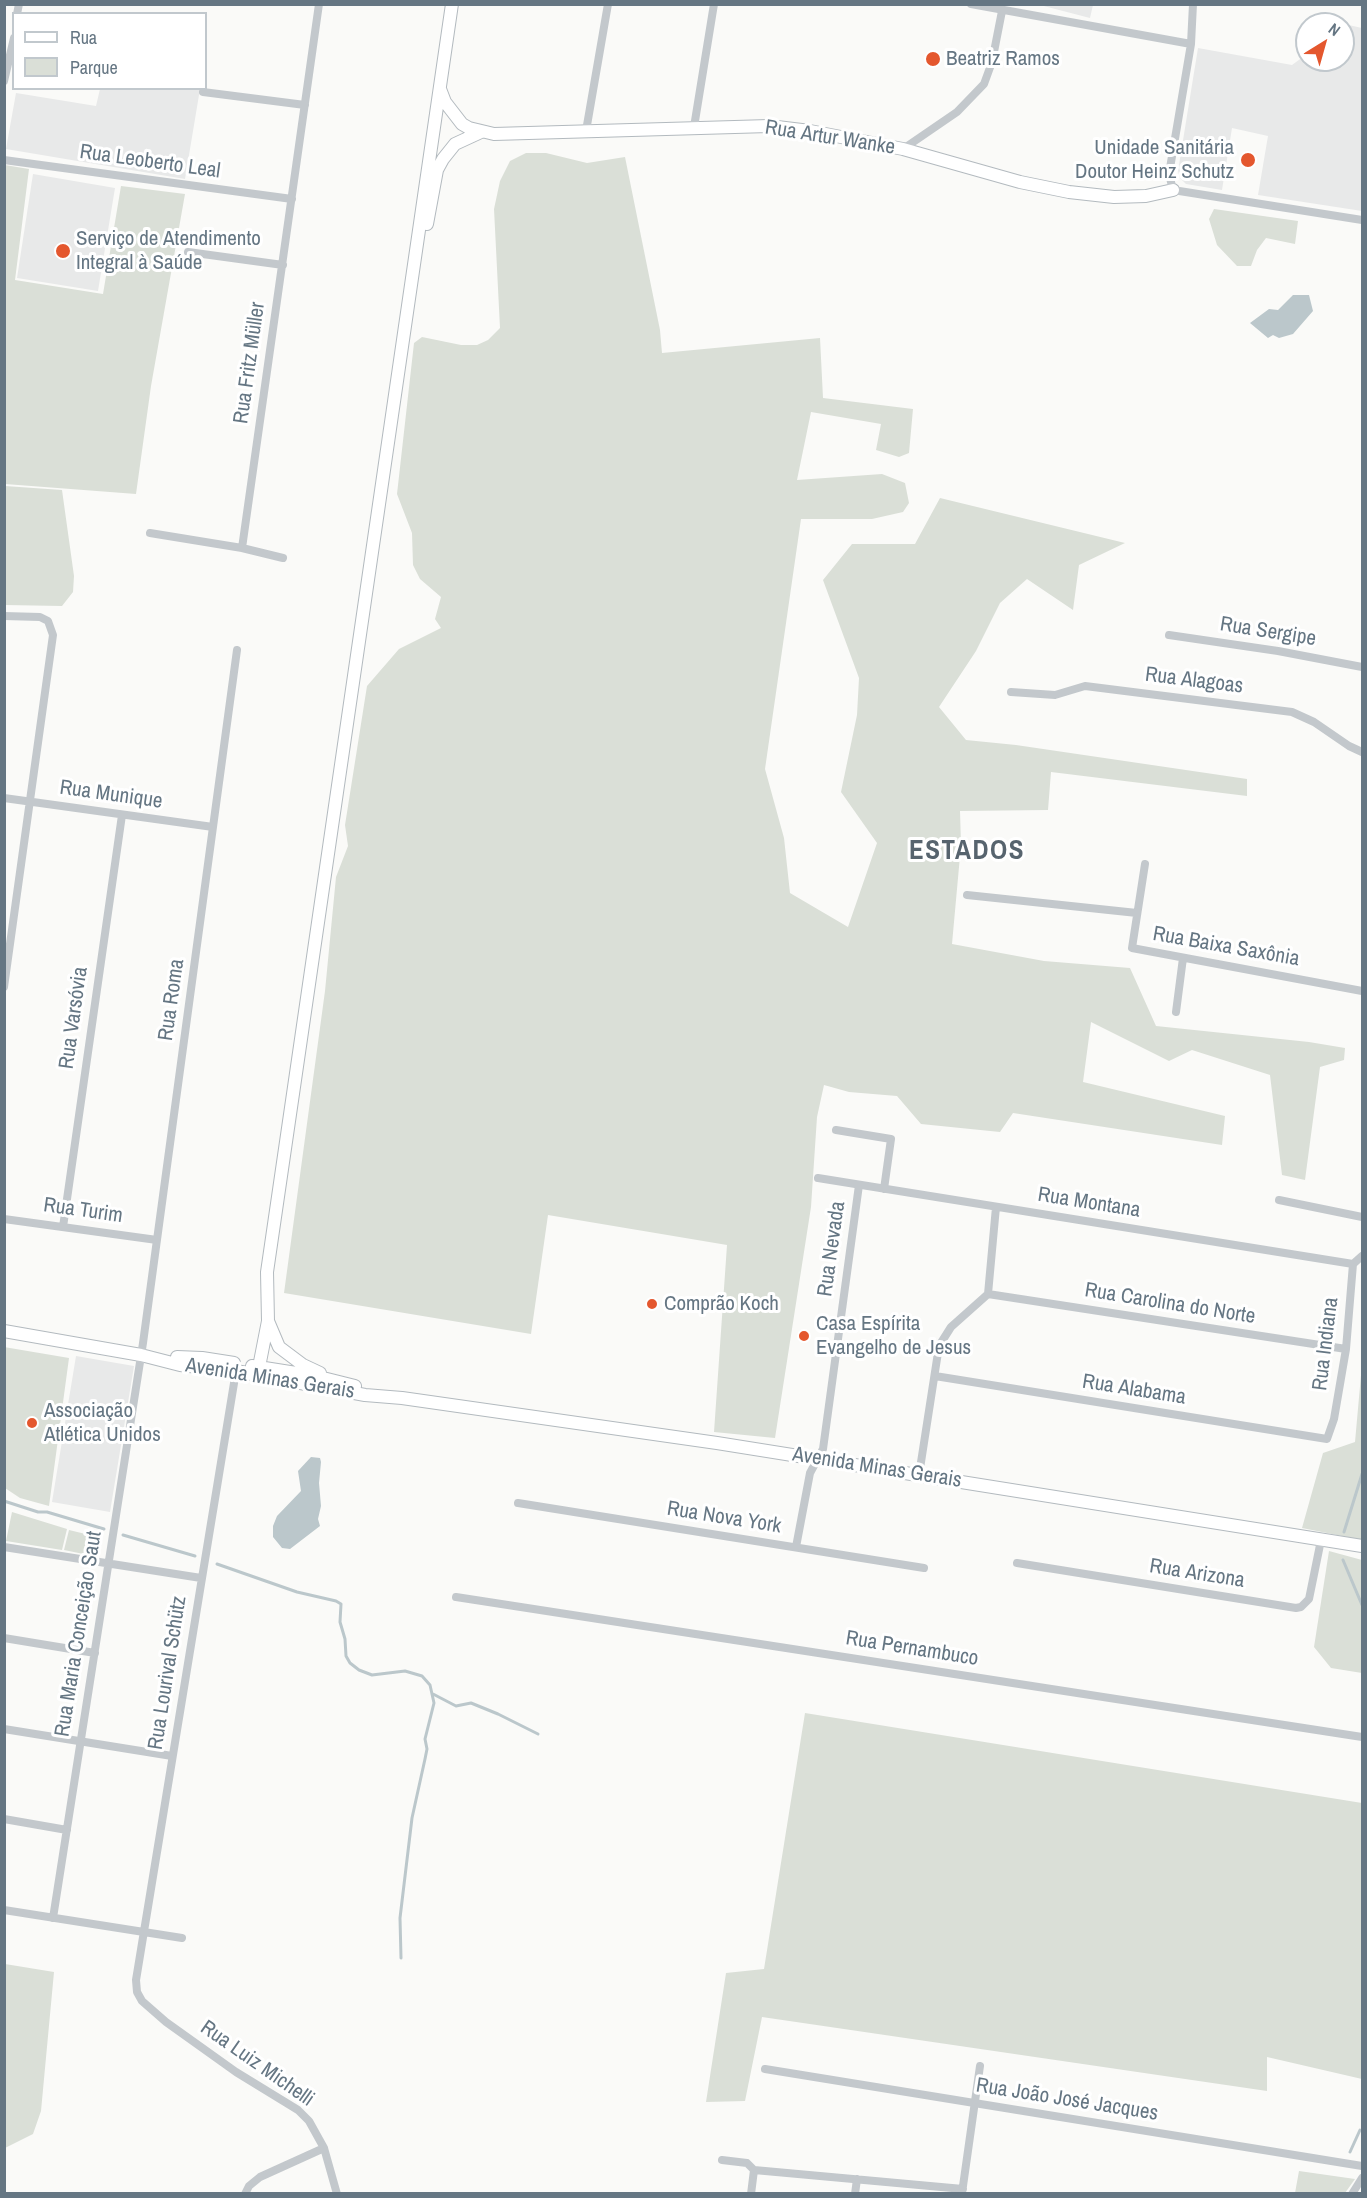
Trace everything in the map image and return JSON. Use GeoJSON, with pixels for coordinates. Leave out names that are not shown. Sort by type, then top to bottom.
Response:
{"type":"FeatureCollection","features":[{"type":"Feature","properties":{"kind":"street","name":"Rua Fritz Müller"},"geometry":{"type":"LineString","coordinates":[[242,548],[319,4]]}},
{"type":"Feature","properties":{"kind":"street"},"geometry":{"type":"LineString","coordinates":[[267,1372],[267,1272],[452,4]]}},
{"type":"Feature","properties":{"kind":"street"},"geometry":{"type":"LineString","coordinates":[[586,130],[608,4]]}},
{"type":"Feature","properties":{"kind":"street"},"geometry":{"type":"LineString","coordinates":[[694,127],[714,4]]}},
{"type":"Feature","properties":{"kind":"street"},"geometry":{"type":"LineString","coordinates":[[971,4],[1191,44]]}},
{"type":"Feature","properties":{"kind":"street"},"geometry":{"type":"LineString","coordinates":[[1193,4],[1191,44],[1169,174],[1173,190],[1362,220]]}},
{"type":"Feature","properties":{"kind":"street"},"geometry":{"type":"LineString","coordinates":[[903,149],[957,112],[984,84],[992,62],[1002,11]]}},
{"type":"Feature","properties":{"kind":"street"},"geometry":{"type":"LineString","coordinates":[[4,81],[12,47]]}},
{"type":"Feature","properties":{"kind":"street","name":"Rua Artur Wanke"},"geometry":{"type":"LineString","coordinates":[[439,85],[452,114],[469,128],[494,134],[769,126],[821,133],[903,149],[1020,182],[1069,192],[1114,197],[1146,196],[1173,190]]}},
{"type":"Feature","properties":{"kind":"street"},"geometry":{"type":"LineString","coordinates":[[203,92],[304,105]]}},
{"type":"Feature","properties":{"kind":"street","name":"Rua Artur Wanke"},"geometry":{"type":"LineString","coordinates":[[401,352],[415,293],[437,170],[442,159],[455,144],[481,132]]}},
{"type":"Feature","properties":{"kind":"street","name":"Rua Leoberto Leal"},"geometry":{"type":"LineString","coordinates":[[4,160],[292,199]]}},
{"type":"Feature","properties":{"kind":"street"},"geometry":{"type":"LineString","coordinates":[[188,252],[283,265]]}},
{"type":"Feature","properties":{"kind":"street"},"geometry":{"type":"LineString","coordinates":[[150,533],[242,548],[283,558]]}},
{"type":"Feature","properties":{"kind":"street"},"geometry":{"type":"LineString","coordinates":[[4,616],[40,617],[48,621],[53,635],[4,987]]}},
{"type":"Feature","properties":{"kind":"street","name":"Rua Sergipe"},"geometry":{"type":"LineString","coordinates":[[1168,635],[1278,651],[1362,667]]}},
{"type":"Feature","properties":{"kind":"street","name":"Rua Roma"},"geometry":{"type":"LineString","coordinates":[[145,1356],[157,1240],[237,650]]}},
{"type":"Feature","properties":{"kind":"street","name":"Rua Alagoas"},"geometry":{"type":"LineString","coordinates":[[1011,692],[1055,695],[1085,686],[1283,711],[1305,717],[1362,752]]}},
{"type":"Feature","properties":{"kind":"street","name":"Rua Munique"},"geometry":{"type":"LineString","coordinates":[[4,798],[213,827]]}},
{"type":"Feature","properties":{"kind":"street","name":"Rua Varsóvia"},"geometry":{"type":"LineString","coordinates":[[63,1227],[122,815]]}},
{"type":"Feature","properties":{"kind":"street","name":"Rua Baixa Saxônia"},"geometry":{"type":"LineString","coordinates":[[1145,864],[1132,948],[1362,991]]}},
{"type":"Feature","properties":{"kind":"street"},"geometry":{"type":"LineString","coordinates":[[967,895],[1137,913]]}},
{"type":"Feature","properties":{"kind":"street"},"geometry":{"type":"LineString","coordinates":[[1176,1012],[1183,958]]}},
{"type":"Feature","properties":{"kind":"street"},"geometry":{"type":"LineString","coordinates":[[836,1130],[891,1139],[884,1189]]}},
{"type":"Feature","properties":{"kind":"street","name":"Rua Montana"},"geometry":{"type":"LineString","coordinates":[[818,1178],[1353,1264]]}},
{"type":"Feature","properties":{"kind":"street","name":"Rua Nevada"},"geometry":{"type":"LineString","coordinates":[[796,1547],[810,1473],[823,1449],[859,1185]]}},
{"type":"Feature","properties":{"kind":"street"},"geometry":{"type":"LineString","coordinates":[[1279,1200],[1362,1217]]}},
{"type":"Feature","properties":{"kind":"street"},"geometry":{"type":"LineString","coordinates":[[919,1475],[939,1346],[951,1327],[988,1294],[996,1207]]}},
{"type":"Feature","properties":{"kind":"street","name":"Rua Turim"},"geometry":{"type":"LineString","coordinates":[[4,1219],[157,1240]]}},
{"type":"Feature","properties":{"kind":"street"},"geometry":{"type":"LineString","coordinates":[[1353,1264],[1362,1256]]}},
{"type":"Feature","properties":{"kind":"street","name":"Rua Indiana"},"geometry":{"type":"LineString","coordinates":[[1327,1439],[1334,1419],[1346,1349],[1353,1264]]}},
{"type":"Feature","properties":{"kind":"street","name":"Rua Carolina do Norte"},"geometry":{"type":"LineString","coordinates":[[988,1294],[1346,1349]]}},
{"type":"Feature","properties":{"kind":"street"},"geometry":{"type":"LineString","coordinates":[[268,1321],[279,1347],[303,1365],[349,1385]]}},
{"type":"Feature","properties":{"kind":"street","name":"Avenida Minas Gerais"},"geometry":{"type":"LineString","coordinates":[[4,1331],[145,1356],[180,1365],[267,1372],[306,1386],[817,1458],[1362,1546]]}},
{"type":"Feature","properties":{"kind":"street"},"geometry":{"type":"LineString","coordinates":[[267,1372],[279,1347]]}},
{"type":"Feature","properties":{"kind":"street","name":"Avenida Minas Gerais"},"geometry":{"type":"LineString","coordinates":[[145,1356],[202,1358],[267,1372],[349,1385],[391,1397]]}},
{"type":"Feature","properties":{"kind":"street","name":"Rua Maria Conceição Saut"},"geometry":{"type":"LineString","coordinates":[[53,1918],[109,1563],[145,1356]]}},
{"type":"Feature","properties":{"kind":"street","name":"Rua Lourival Schütz"},"geometry":{"type":"LineString","coordinates":[[136,1980],[236,1371]]}},
{"type":"Feature","properties":{"kind":"street","name":"Rua Alabama"},"geometry":{"type":"LineString","coordinates":[[935,1376],[1327,1439]]}},
{"type":"Feature","properties":{"kind":"street","name":"Rua Nova York"},"geometry":{"type":"LineString","coordinates":[[518,1503],[924,1568]]}},
{"type":"Feature","properties":{"kind":"street","name":"Rua Arizona"},"geometry":{"type":"LineString","coordinates":[[1017,1563],[1296,1608],[1306,1604],[1309,1599],[1321,1540]]}},
{"type":"Feature","properties":{"kind":"street"},"geometry":{"type":"LineString","coordinates":[[4,1547],[201,1578]]}},
{"type":"Feature","properties":{"kind":"street","name":"Rua Pernambuco"},"geometry":{"type":"LineString","coordinates":[[456,1597],[1362,1737]]}},
{"type":"Feature","properties":{"kind":"street"},"geometry":{"type":"LineString","coordinates":[[4,1638],[95,1653]]}},
{"type":"Feature","properties":{"kind":"street"},"geometry":{"type":"LineString","coordinates":[[4,1729],[172,1756]]}},
{"type":"Feature","properties":{"kind":"street"},"geometry":{"type":"LineString","coordinates":[[4,1819],[67,1830]]}},
{"type":"Feature","properties":{"kind":"street"},"geometry":{"type":"LineString","coordinates":[[4,1910],[182,1938]]}},
{"type":"Feature","properties":{"kind":"street","name":"Rua Luiz Michelli"},"geometry":{"type":"LineString","coordinates":[[136,1980],[137,1992],[152,2011],[236,2072],[298,2110],[309,2121],[324,2148],[337,2193]]}},
{"type":"Feature","properties":{"kind":"street"},"geometry":{"type":"LineString","coordinates":[[722,2160],[747,2163],[754,2170],[962,2191],[980,2066]]}},
{"type":"Feature","properties":{"kind":"street","name":"Rua João José Jacques"},"geometry":{"type":"LineString","coordinates":[[765,2069],[1362,2166]]}},
{"type":"Feature","properties":{"kind":"street"},"geometry":{"type":"LineString","coordinates":[[245,2193],[249,2186],[260,2177],[324,2148]]}},
{"type":"Feature","properties":{"kind":"street"},"geometry":{"type":"LineString","coordinates":[[751,2193],[754,2170]]}},
{"type":"Feature","properties":{"kind":"street"},"geometry":{"type":"LineString","coordinates":[[1352,2193],[1362,2178]]}},
{"type":"Feature","properties":{"kind":"street"},"geometry":{"type":"LineString","coordinates":[[855,2193],[857,2179]]}},
{"type":"Feature","properties":{"kind":"shaded area"},"geometry":{"type":"Polygon","coordinates":[[[1036,4],[1093,4],[1093,5],[1090,18],[1036,4]]]}},
{"type":"Feature","properties":{"kind":"shaded area"},"geometry":{"type":"Polygon","coordinates":[[[1355,26],[1362,28],[1362,211],[1258,195],[1268,136],[1232,128],[1222,190],[1186,184],[1180,178],[1178,171],[1198,48],[1292,65],[1295,63],[1295,72],[1355,72],[1355,26]]]}},
{"type":"Feature","properties":{"kind":"shaded area"},"geometry":{"type":"Polygon","coordinates":[[[100,90],[200,90],[185,179],[6,149],[16,93],[96,106],[100,90]]]}},
{"type":"Feature","properties":{"kind":"shaded area","name":"Serviço de Atendimento Integral à Saúde"},"geometry":{"type":"Polygon","coordinates":[[[33,174],[115,188],[98,291],[17,278],[33,174]]]}},
{"type":"Feature","properties":{"kind":"shaded area"},"geometry":{"type":"Polygon","coordinates":[[[1293,295],[1309,295],[1313,311],[1293,334],[1279,338],[1273,335],[1268,338],[1250,323],[1269,309],[1278,310],[1293,295]]]}},
{"type":"Feature","properties":{"kind":"shaded area"},"geometry":{"type":"Polygon","coordinates":[[[76,1356],[134,1366],[110,1512],[52,1502],[76,1356]]]}},
{"type":"Feature","properties":{"kind":"shaded area"},"geometry":{"type":"Polygon","coordinates":[[[311,1457],[320,1458],[321,1462],[319,1483],[321,1506],[318,1519],[320,1526],[290,1549],[282,1548],[273,1537],[273,1526],[277,1516],[301,1491],[298,1471],[311,1457]]]}},
{"type":"Feature","properties":{"kind":"green space"},"geometry":{"type":"Polygon","coordinates":[[[526,153],[546,153],[587,163],[625,157],[660,330],[662,353],[820,338],[823,398],[913,409],[909,453],[899,457],[876,450],[881,424],[811,412],[797,480],[882,474],[905,483],[909,503],[903,512],[872,519],[801,519],[765,769],[784,838],[790,893],[848,927],[877,843],[841,792],[857,715],[859,678],[823,580],[852,544],[915,544],[940,498],[1125,543],[1079,565],[1073,610],[1027,579],[1000,603],[976,651],[939,707],[966,740],[1016,745],[1247,779],[1247,796],[1051,772],[1048,810],[960,811],[961,845],[952,944],[1044,961],[1130,968],[1156,1026],[1345,1048],[1344,1060],[1320,1067],[1305,1180],[1282,1175],[1270,1075],[1192,1050],[1169,1061],[1091,1022],[1083,1082],[1225,1116],[1222,1145],[1013,1113],[1000,1132],[921,1124],[897,1096],[849,1092],[824,1085],[817,1117],[811,1207],[775,1438],[714,1432],[727,1245],[548,1215],[531,1334],[284,1293],[325,991],[336,877],[348,846],[345,825],[367,686],[399,649],[441,628],[435,619],[441,597],[420,579],[413,565],[412,533],[397,494],[414,343],[422,337],[461,345],[477,345],[488,340],[500,328],[494,209],[500,181],[510,161],[526,153]]]}},
{"type":"Feature","properties":{"kind":"green space"},"geometry":{"type":"Polygon","coordinates":[[[5,165],[29,169],[15,280],[103,294],[121,186],[185,194],[151,386],[136,494],[5,484],[5,165]]]}},
{"type":"Feature","properties":{"kind":"green space"},"geometry":{"type":"Polygon","coordinates":[[[1214,209],[1298,221],[1295,244],[1266,238],[1257,250],[1251,266],[1237,266],[1217,245],[1209,219],[1214,209]]]}},
{"type":"Feature","properties":{"kind":"green space"},"geometry":{"type":"Polygon","coordinates":[[[5,486],[62,490],[74,576],[73,592],[62,606],[5,605],[5,486]]]}},
{"type":"Feature","properties":{"kind":"green space","name":"Associação Atlética Unidos"},"geometry":{"type":"Polygon","coordinates":[[[4,1347],[69,1358],[49,1506],[20,1498],[5,1488],[4,1347]]]}},
{"type":"Feature","properties":{"kind":"green space"},"geometry":{"type":"Polygon","coordinates":[[[1362,1364],[1362,1540],[1302,1528],[1323,1453],[1355,1442],[1362,1364]]]}},
{"type":"Feature","properties":{"kind":"green space"},"geometry":{"type":"Polygon","coordinates":[[[12,1512],[67,1529],[62,1550],[6,1541],[12,1512]]]}},
{"type":"Feature","properties":{"kind":"green space"},"geometry":{"type":"Polygon","coordinates":[[[69,1530],[102,1538],[98,1557],[64,1550],[69,1530]]]}},
{"type":"Feature","properties":{"kind":"green space"},"geometry":{"type":"Polygon","coordinates":[[[1329,1551],[1362,1560],[1362,1673],[1331,1668],[1314,1647],[1329,1551]]]}},
{"type":"Feature","properties":{"kind":"green space"},"geometry":{"type":"Polygon","coordinates":[[[805,1713],[1362,1803],[1362,2079],[1267,2057],[1267,2091],[762,2017],[745,2101],[706,2102],[726,1973],[764,1969],[805,1713]]]}},
{"type":"Feature","properties":{"kind":"green space"},"geometry":{"type":"Polygon","coordinates":[[[5,1964],[54,1972],[41,2111],[33,2134],[5,2148],[5,1964]]]}},
{"type":"Feature","properties":{"kind":"green space"},"geometry":{"type":"Polygon","coordinates":[[[1299,2171],[1355,2179],[1345,2193],[1295,2193],[1299,2171]]]}},
{"type":"Feature","properties":{"kind":"waterway"},"geometry":{"type":"LineString","coordinates":[[1344,1532],[1362,1474]]}},
{"type":"Feature","properties":{"kind":"waterway"},"geometry":{"type":"LineString","coordinates":[[4,1501],[104,1529]]}},
{"type":"Feature","properties":{"kind":"waterway"},"geometry":{"type":"LineString","coordinates":[[123,1535],[195,1556]]}},
{"type":"Feature","properties":{"kind":"waterway"},"geometry":{"type":"LineString","coordinates":[[1343,1560],[1362,1605]]}},
{"type":"Feature","properties":{"kind":"waterway"},"geometry":{"type":"LineString","coordinates":[[217,1564],[297,1592],[336,1601],[341,1604],[340,1622],[345,1639],[346,1656],[350,1663],[359,1670],[372,1675],[405,1671],[422,1676],[430,1685],[434,1703],[425,1739],[427,1749],[412,1818],[400,1918],[401,1958]]}},
{"type":"Feature","properties":{"kind":"waterway"},"geometry":{"type":"LineString","coordinates":[[433,1694],[456,1706],[471,1703],[538,1734]]}},
{"type":"Feature","properties":{"kind":"waterway"},"geometry":{"type":"LineString","coordinates":[[1350,2152],[1360,2130]]}},
{"type":"Feature","properties":{"kind":"place","name":"Beatriz Ramos"},"geometry":{"type":"Point","coordinates":[933,59]}},
{"type":"Feature","properties":{"kind":"place","name":"Unidade Sanitária Doutor Heinz Schutz"},"geometry":{"type":"Point","coordinates":[1248,160]}},
{"type":"Feature","properties":{"kind":"place","name":"Serviço de Atendimento Integral à Saúde"},"geometry":{"type":"Point","coordinates":[63,251]}},
{"type":"Feature","properties":{"kind":"place","name":"Comprão Koch"},"geometry":{"type":"Point","coordinates":[652,1304]}},
{"type":"Feature","properties":{"kind":"place","name":"Casa Espírita Evangelho de Jesus"},"geometry":{"type":"Point","coordinates":[804,1336]}},
{"type":"Feature","properties":{"kind":"place","name":"Associação Atlética Unidos"},"geometry":{"type":"Point","coordinates":[32,1423]}},
{"type":"Feature","properties":{"kind":"district","name":"ESTADOS"},"geometry":{"type":"Point","coordinates":[967,852]}}]}
